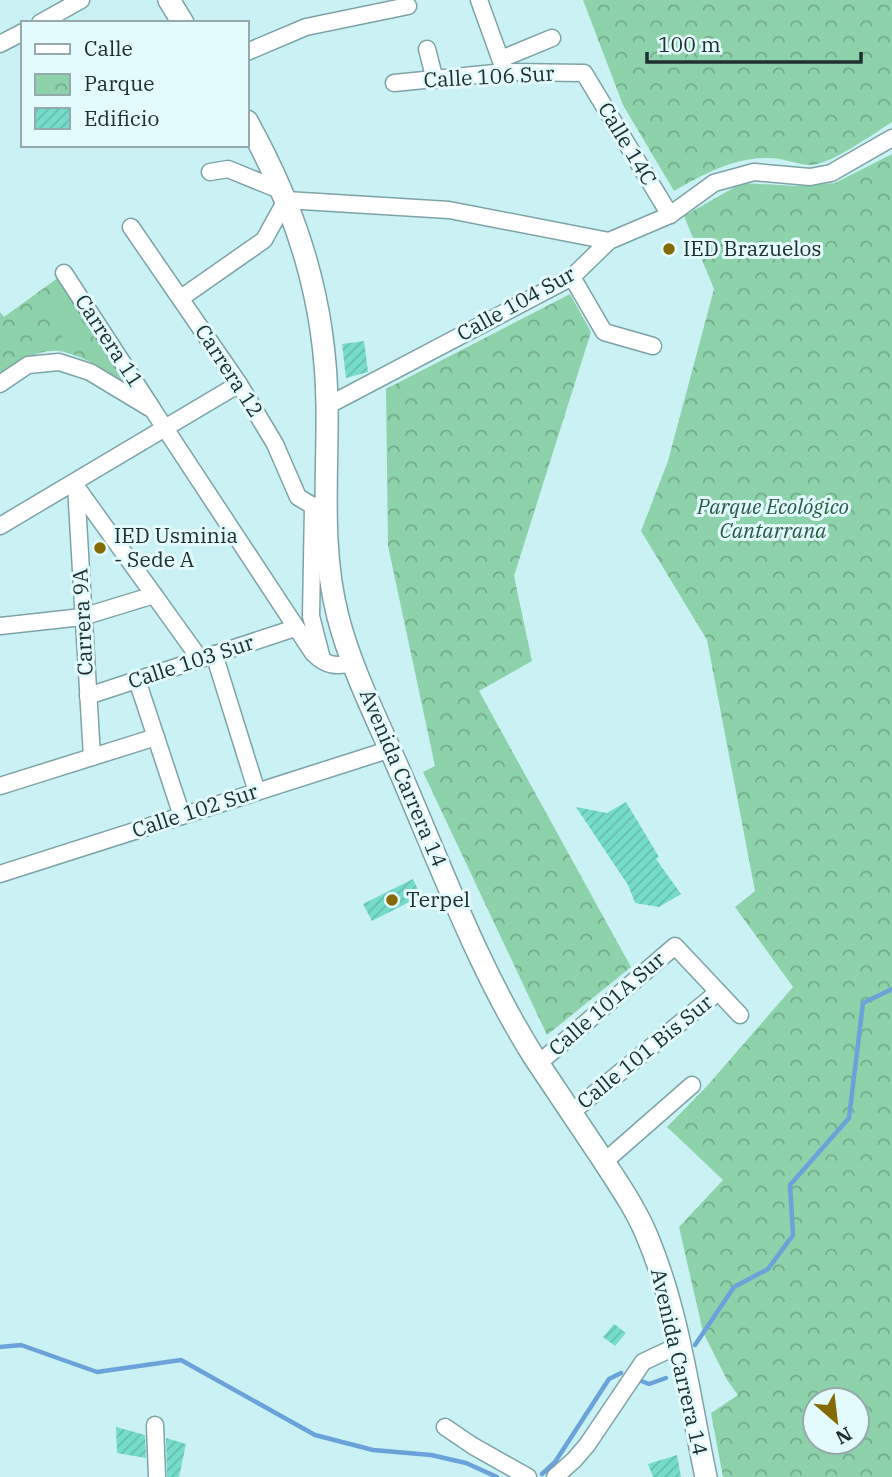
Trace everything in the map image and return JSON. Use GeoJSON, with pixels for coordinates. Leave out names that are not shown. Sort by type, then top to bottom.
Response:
{"type":"FeatureCollection","features":[{"type":"Feature","properties":{"kind":"main road"},"geometry":{"type":"LineString","coordinates":[[169,0],[182,21]]}},
{"type":"Feature","properties":{"kind":"main road","name":"Avenida Carrera 14"},"geometry":{"type":"LineString","coordinates":[[248,123],[284,195],[309,267],[318,303],[323,334],[327,406],[319,506],[340,622],[354,663],[492,981],[539,1063],[625,1195],[646,1233],[669,1302],[706,1477]]}},
{"type":"Feature","properties":{"kind":"street"},"geometry":{"type":"LineString","coordinates":[[59,18],[81,0]]}},
{"type":"Feature","properties":{"kind":"street"},"geometry":{"type":"LineString","coordinates":[[484,2],[503,65],[552,38]]}},
{"type":"Feature","properties":{"kind":"street"},"geometry":{"type":"LineString","coordinates":[[248,52],[306,27],[408,6]]}},
{"type":"Feature","properties":{"kind":"street"},"geometry":{"type":"LineString","coordinates":[[0,44],[21,33]]}},
{"type":"Feature","properties":{"kind":"street"},"geometry":{"type":"LineString","coordinates":[[427,49],[435,80]]}},
{"type":"Feature","properties":{"kind":"street","name":"Calle 106 Sur"},"geometry":{"type":"LineString","coordinates":[[394,83],[435,80],[503,65],[583,73]]}},
{"type":"Feature","properties":{"kind":"street","name":"Calle 14C"},"geometry":{"type":"LineString","coordinates":[[583,73],[670,215]]}},
{"type":"Feature","properties":{"kind":"street","name":"Calle 104 Sur"},"geometry":{"type":"LineString","coordinates":[[327,406],[572,277],[609,240],[670,215],[714,183],[754,172],[810,177],[831,173],[892,138]]}},
{"type":"Feature","properties":{"kind":"street"},"geometry":{"type":"LineString","coordinates":[[210,172],[228,169],[284,195],[449,209],[609,240]]}},
{"type":"Feature","properties":{"kind":"street"},"geometry":{"type":"LineString","coordinates":[[181,298],[264,240],[284,195]]}},
{"type":"Feature","properties":{"kind":"street","name":"Carrera 12"},"geometry":{"type":"LineString","coordinates":[[131,227],[239,384],[275,444],[298,498],[319,506]]}},
{"type":"Feature","properties":{"kind":"street","name":"Carrera 11"},"geometry":{"type":"LineString","coordinates":[[64,273],[164,429]]}},
{"type":"Feature","properties":{"kind":"street"},"geometry":{"type":"LineString","coordinates":[[572,277],[604,332],[653,346]]}},
{"type":"Feature","properties":{"kind":"street"},"geometry":{"type":"LineString","coordinates":[[0,384],[28,365],[49,361],[70,363],[153,410]]}},
{"type":"Feature","properties":{"kind":"street"},"geometry":{"type":"LineString","coordinates":[[0,526],[75,484],[239,384]]}},
{"type":"Feature","properties":{"kind":"street"},"geometry":{"type":"LineString","coordinates":[[164,429],[313,653],[323,663],[341,666],[354,663]]}},
{"type":"Feature","properties":{"kind":"street"},"geometry":{"type":"LineString","coordinates":[[75,484],[154,595],[207,657],[257,792]]}},
{"type":"Feature","properties":{"kind":"street","name":"Carrera 9A"},"geometry":{"type":"LineString","coordinates":[[75,484],[92,757]]}},
{"type":"Feature","properties":{"kind":"street"},"geometry":{"type":"LineString","coordinates":[[319,506],[311,616],[323,663]]}},
{"type":"Feature","properties":{"kind":"street"},"geometry":{"type":"LineString","coordinates":[[0,626],[82,617],[154,595]]}},
{"type":"Feature","properties":{"kind":"street","name":"Calle 103 Sur"},"geometry":{"type":"LineString","coordinates":[[88,696],[295,628]]}},
{"type":"Feature","properties":{"kind":"street"},"geometry":{"type":"LineString","coordinates":[[137,680],[182,816]]}},
{"type":"Feature","properties":{"kind":"street"},"geometry":{"type":"LineString","coordinates":[[0,786],[156,737]]}},
{"type":"Feature","properties":{"kind":"street","name":"Calle 102 Sur"},"geometry":{"type":"LineString","coordinates":[[0,874],[391,749]]}},
{"type":"Feature","properties":{"kind":"street","name":"Calle 101A Sur"},"geometry":{"type":"LineString","coordinates":[[539,1063],[675,946],[718,992]]}},
{"type":"Feature","properties":{"kind":"street"},"geometry":{"type":"LineString","coordinates":[[718,992],[740,1015]]}},
{"type":"Feature","properties":{"kind":"street","name":"Calle 101 Bis Sur"},"geometry":{"type":"LineString","coordinates":[[572,1112],[718,992]]}},
{"type":"Feature","properties":{"kind":"street"},"geometry":{"type":"LineString","coordinates":[[604,1162],[692,1085]]}},
{"type":"Feature","properties":{"kind":"street"},"geometry":{"type":"LineString","coordinates":[[555,1477],[587,1445],[643,1362],[679,1345]]}},
{"type":"Feature","properties":{"kind":"street"},"geometry":{"type":"LineString","coordinates":[[155,1425],[157,1477]]}},
{"type":"Feature","properties":{"kind":"street"},"geometry":{"type":"LineString","coordinates":[[445,1427],[528,1477]]}},
{"type":"Feature","properties":{"kind":"green space"},"geometry":{"type":"Polygon","coordinates":[[[583,0],[892,0],[892,122],[853,147],[821,163],[807,165],[769,158],[744,160],[708,173],[674,191],[623,105],[583,0]]]}},
{"type":"Feature","properties":{"kind":"green space","name":"Parque Ecológico Cantarrana"},"geometry":{"type":"Polygon","coordinates":[[[892,154],[892,1477],[723,1477],[711,1413],[738,1395],[727,1380],[703,1332],[679,1227],[723,1180],[667,1127],[707,1086],[793,987],[735,907],[755,891],[707,640],[641,531],[668,461],[714,289],[684,216],[742,183],[796,186],[835,183],[892,154]]]}},
{"type":"Feature","properties":{"kind":"green space"},"geometry":{"type":"Polygon","coordinates":[[[59,277],[132,388],[107,371],[59,351],[43,352],[27,358],[0,377],[0,312],[4,317],[59,277]]]}},
{"type":"Feature","properties":{"kind":"green space"},"geometry":{"type":"Polygon","coordinates":[[[59,289],[90,333],[69,347],[39,303],[59,289]]]}},
{"type":"Feature","properties":{"kind":"green space"},"geometry":{"type":"Polygon","coordinates":[[[570,294],[591,332],[514,576],[532,661],[479,691],[631,967],[547,1035],[423,772],[435,766],[388,546],[386,389],[570,294]]]}},
{"type":"Feature","properties":{"kind":"building"},"geometry":{"type":"Polygon","coordinates":[[[364,341],[368,372],[346,378],[342,344],[364,341]]]}},
{"type":"Feature","properties":{"kind":"building"},"geometry":{"type":"Polygon","coordinates":[[[626,802],[659,857],[656,859],[681,894],[659,907],[635,903],[628,885],[576,807],[607,813],[626,802]]]}},
{"type":"Feature","properties":{"kind":"building","name":"Terpel"},"geometry":{"type":"Polygon","coordinates":[[[413,879],[421,896],[372,921],[363,904],[413,879]]]}},
{"type":"Feature","properties":{"kind":"building"},"geometry":{"type":"Polygon","coordinates":[[[614,1324],[626,1333],[615,1346],[603,1337],[614,1324]]]}},
{"type":"Feature","properties":{"kind":"building"},"geometry":{"type":"Polygon","coordinates":[[[116,1427],[145,1435],[146,1458],[117,1453],[116,1427]]]}},
{"type":"Feature","properties":{"kind":"building"},"geometry":{"type":"Polygon","coordinates":[[[166,1438],[186,1444],[179,1477],[167,1477],[166,1438]]]}},
{"type":"Feature","properties":{"kind":"building"},"geometry":{"type":"Polygon","coordinates":[[[677,1455],[681,1477],[653,1477],[648,1464],[677,1455]]]}},
{"type":"Feature","properties":{"kind":"waterway"},"geometry":{"type":"LineString","coordinates":[[695,1345],[734,1287],[768,1269],[793,1235],[790,1185],[849,1118],[863,1003],[892,989]]}},
{"type":"Feature","properties":{"kind":"waterway"},"geometry":{"type":"LineString","coordinates":[[0,1347],[21,1345],[97,1372],[181,1360],[315,1435],[373,1450],[431,1455],[466,1463],[497,1477]]}},
{"type":"Feature","properties":{"kind":"waterway"},"geometry":{"type":"LineString","coordinates":[[542,1474],[555,1462],[609,1379],[621,1373]]}},
{"type":"Feature","properties":{"kind":"waterway"},"geometry":{"type":"LineString","coordinates":[[636,1379],[649,1384],[666,1378]]}},
{"type":"Feature","properties":{"kind":"place","name":"IED Brazuelos"},"geometry":{"type":"Point","coordinates":[669,249]}},
{"type":"Feature","properties":{"kind":"place","name":"IED Usminia - Sede A"},"geometry":{"type":"Point","coordinates":[100,548]}},
{"type":"Feature","properties":{"kind":"place","name":"Terpel"},"geometry":{"type":"Point","coordinates":[392,900]}}]}
